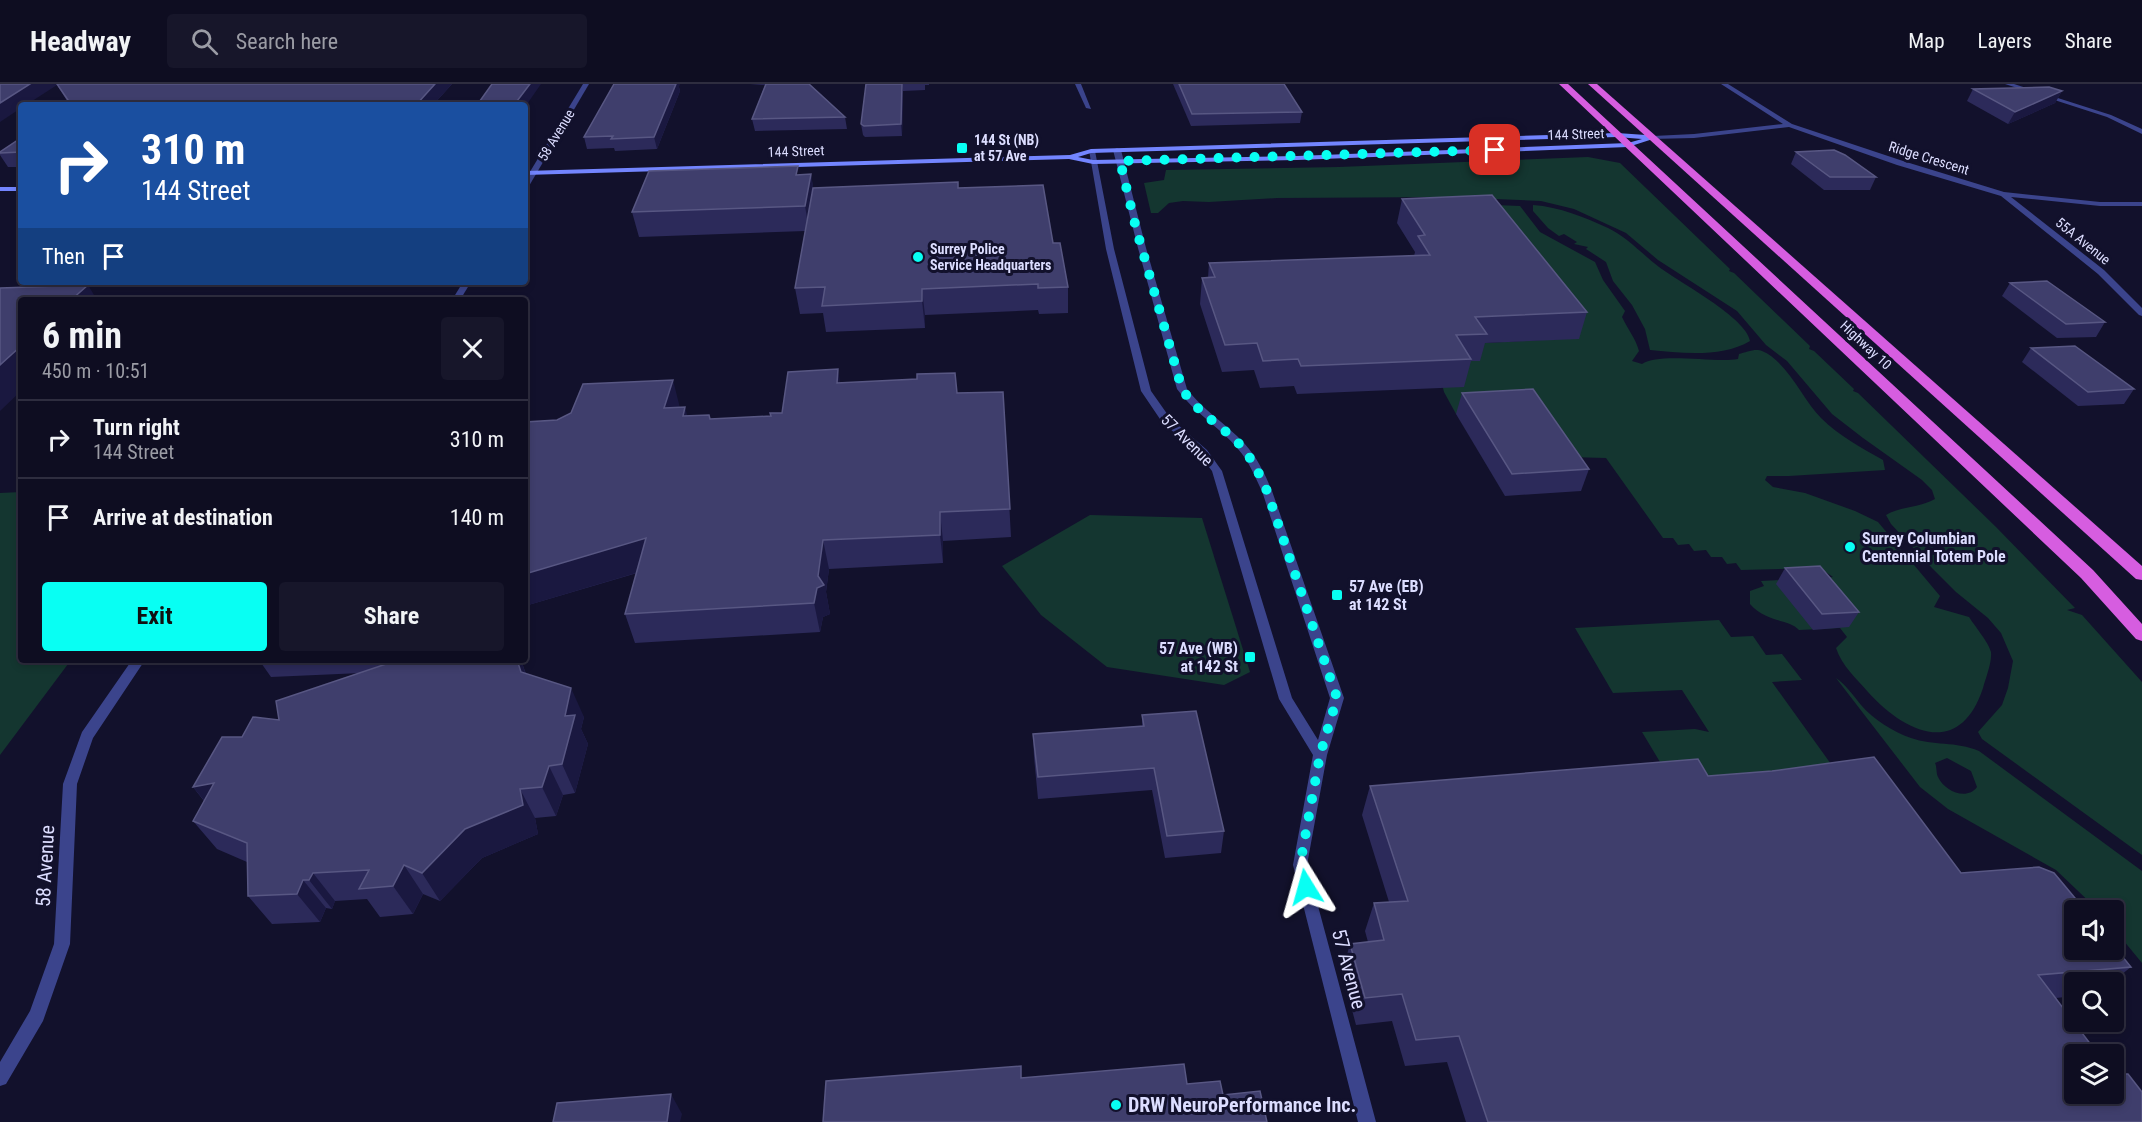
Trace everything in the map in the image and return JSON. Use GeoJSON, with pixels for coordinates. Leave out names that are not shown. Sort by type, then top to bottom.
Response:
{"type":"FeatureCollection","features":[{"type":"Feature","properties":{"kind":"highway","name":"Highway 10"},"geometry":{"type":"LineString","coordinates":[[1563,84],[2086,574],[2142,634]]}},
{"type":"Feature","properties":{"kind":"highway","name":"Highway 10"},"geometry":{"type":"LineString","coordinates":[[1592,84],[2142,575]]}},
{"type":"Feature","properties":{"kind":"main road","name":"144 Street"},"geometry":{"type":"LineString","coordinates":[[1119,156],[1617,135],[1653,138]]}},
{"type":"Feature","properties":{"kind":"main road","name":"144 Street"},"geometry":{"type":"LineString","coordinates":[[529,173],[1092,156],[1308,158],[1628,145],[1653,138]]}},
{"type":"Feature","properties":{"kind":"main road"},"geometry":{"type":"LineString","coordinates":[[0,189],[18,189]]}},
{"type":"Feature","properties":{"kind":"street","name":"58 Avenue"},"geometry":{"type":"LineString","coordinates":[[529,173],[586,84]]}},
{"type":"Feature","properties":{"kind":"street"},"geometry":{"type":"LineString","coordinates":[[1078,84],[1089,108]]}},
{"type":"Feature","properties":{"kind":"street","name":"Ridge Crescent"},"geometry":{"type":"LineString","coordinates":[[1724,84],[1790,125],[1900,163],[2003,194],[2100,204],[2142,204]]}},
{"type":"Feature","properties":{"kind":"street"},"geometry":{"type":"LineString","coordinates":[[2008,84],[2109,116],[2142,132]]}},
{"type":"Feature","properties":{"kind":"street","name":"144 Street"},"geometry":{"type":"LineString","coordinates":[[1653,138],[1694,136],[1790,125]]}},
{"type":"Feature","properties":{"kind":"street","name":"57 Avenue"},"geometry":{"type":"LineString","coordinates":[[1092,156],[1110,249],[1146,392],[1166,420],[1203,452],[1217,471],[1286,699],[1320,755]]}},
{"type":"Feature","properties":{"kind":"street","name":"57 Avenue"},"geometry":{"type":"LineString","coordinates":[[1119,156],[1136,228],[1182,389],[1192,405],[1241,446],[1257,467],[1337,698],[1320,755],[1300,865],[1367,1122]]}},
{"type":"Feature","properties":{"kind":"street","name":"55A Avenue"},"geometry":{"type":"LineString","coordinates":[[2003,194],[2101,272],[2142,313]]}},
{"type":"Feature","properties":{"kind":"street","name":"58 Avenue"},"geometry":{"type":"LineString","coordinates":[[0,1078],[36,1015],[62,944],[70,784],[87,736],[137,663]]}},
{"type":"Feature","properties":{"kind":"green space"},"geometry":{"type":"Polygon","coordinates":[[[1588,157],[1620,163],[1730,269],[1729,271],[1734,273],[1810,346],[1809,349],[1814,351],[1854,389],[1853,391],[1858,393],[1996,527],[2075,608],[2067,610],[2082,615],[2142,682],[2142,855],[1982,739],[1978,732],[2002,705],[2013,661],[2001,633],[1988,618],[1956,592],[1932,568],[1891,524],[1886,515],[1935,499],[1932,490],[1922,480],[1832,414],[1787,361],[1766,345],[1737,311],[1658,260],[1626,233],[1574,209],[1541,201],[1446,197],[1183,201],[1169,203],[1158,213],[1151,213],[1144,183],[1164,180],[1166,170],[1339,167],[1588,157]]]}},
{"type":"Feature","properties":{"kind":"green space"},"geometry":{"type":"Polygon","coordinates":[[[1422,202],[1520,206],[1540,232],[1595,262],[1603,280],[1625,311],[1622,317],[1639,351],[1632,361],[1642,364],[1674,358],[1728,360],[1738,359],[1739,354],[1748,351],[1762,351],[1771,356],[1787,372],[1821,418],[1851,441],[1883,460],[1885,470],[1767,476],[1765,480],[1773,487],[1805,493],[1878,522],[1940,596],[1934,607],[1969,617],[1987,644],[1991,656],[1983,688],[1973,710],[1961,724],[1947,731],[1931,732],[1915,728],[1899,719],[1868,692],[1842,660],[1836,648],[1847,637],[1840,628],[1799,630],[1790,624],[1763,615],[1750,604],[1750,591],[1764,586],[1761,581],[1833,577],[1820,568],[1741,570],[1736,563],[1727,564],[1722,557],[1711,557],[1706,550],[1694,551],[1689,544],[1678,545],[1673,538],[1663,538],[1606,458],[1568,457],[1456,414],[1444,392],[1441,380],[1468,344],[1578,338],[1422,202]]]}},
{"type":"Feature","properties":{"kind":"green space"},"geometry":{"type":"Polygon","coordinates":[[[1533,205],[1572,213],[1615,232],[1659,267],[1725,311],[1746,332],[1750,341],[1727,350],[1714,352],[1688,353],[1650,350],[1645,329],[1632,305],[1613,281],[1606,262],[1586,249],[1588,247],[1574,244],[1577,242],[1564,234],[1559,236],[1548,228],[1533,211],[1533,205]]]}},
{"type":"Feature","properties":{"kind":"green space"},"geometry":{"type":"Polygon","coordinates":[[[18,492],[18,663],[69,663],[0,755],[0,493],[18,492]]]}},
{"type":"Feature","properties":{"kind":"green space"},"geometry":{"type":"Polygon","coordinates":[[[1090,515],[1202,518],[1250,672],[1224,685],[1107,667],[1041,615],[1002,566],[1090,515]]]}},
{"type":"Feature","properties":{"kind":"green space"},"geometry":{"type":"Polygon","coordinates":[[[1719,620],[1731,637],[1753,636],[1766,655],[1782,654],[1802,680],[1772,682],[1841,778],[1701,804],[1699,764],[1696,760],[1660,762],[1642,732],[1695,729],[1709,732],[1682,690],[1613,693],[1575,628],[1719,620]]]}},
{"type":"Feature","properties":{"kind":"green space"},"geometry":{"type":"Polygon","coordinates":[[[1836,678],[1871,715],[1897,732],[1919,740],[1962,746],[1979,751],[2142,871],[2142,963],[2124,941],[2124,900],[2088,900],[2056,870],[1948,809],[1920,787],[1836,678]],[[1947,758],[1935,763],[1937,775],[1950,790],[1962,794],[1973,791],[1977,787],[1971,771],[1947,758]]]}},
{"type":"Feature","properties":{"kind":"building"},"geometry":{"type":"Polygon","coordinates":[[[0,84],[30,84],[0,103],[0,84]]]}},
{"type":"Feature","properties":{"kind":"building"},"geometry":{"type":"Polygon","coordinates":[[[57,84],[435,84],[419,102],[69,102],[57,84]]]}},
{"type":"Feature","properties":{"kind":"building"},"geometry":{"type":"Polygon","coordinates":[[[492,84],[530,84],[516,102],[479,102],[492,84]]]}},
{"type":"Feature","properties":{"kind":"building"},"geometry":{"type":"Polygon","coordinates":[[[614,84],[676,84],[654,137],[611,139],[613,136],[584,137],[614,84]]]}},
{"type":"Feature","properties":{"kind":"building"},"geometry":{"type":"Polygon","coordinates":[[[766,84],[809,84],[845,117],[752,119],[766,84]]]}},
{"type":"Feature","properties":{"kind":"building"},"geometry":{"type":"Polygon","coordinates":[[[866,84],[902,84],[901,124],[864,126],[861,124],[866,84]]]}},
{"type":"Feature","properties":{"kind":"building"},"geometry":{"type":"Polygon","coordinates":[[[1179,84],[1284,84],[1302,112],[1192,114],[1179,84]]]}},
{"type":"Feature","properties":{"kind":"building"},"geometry":{"type":"Polygon","coordinates":[[[2049,87],[2062,91],[2015,112],[1973,89],[2049,87]]]}},
{"type":"Feature","properties":{"kind":"building"},"geometry":{"type":"Polygon","coordinates":[[[18,140],[18,152],[0,152],[18,140]]]}},
{"type":"Feature","properties":{"kind":"building"},"geometry":{"type":"Polygon","coordinates":[[[1834,150],[1876,177],[1830,177],[1796,152],[1834,150]]]}},
{"type":"Feature","properties":{"kind":"building"},"geometry":{"type":"Polygon","coordinates":[[[798,166],[796,175],[811,174],[805,206],[632,212],[649,171],[798,166]]]}},
{"type":"Feature","properties":{"kind":"building","name":"Surrey Police Service Headquarters"},"geometry":{"type":"Polygon","coordinates":[[[958,182],[958,188],[1043,185],[1053,243],[1060,243],[1068,287],[1038,288],[1038,284],[922,289],[922,301],[822,306],[825,287],[795,288],[813,188],[958,182]]]}},
{"type":"Feature","properties":{"kind":"building"},"geometry":{"type":"Polygon","coordinates":[[[1492,195],[1587,312],[1475,317],[1487,334],[1456,335],[1471,359],[1301,366],[1298,359],[1263,361],[1257,343],[1225,345],[1202,278],[1215,277],[1209,263],[1430,255],[1418,236],[1425,235],[1402,199],[1492,195]]]}},
{"type":"Feature","properties":{"kind":"building"},"geometry":{"type":"Polygon","coordinates":[[[2047,281],[2105,322],[2066,324],[2010,283],[2047,281]]]}},
{"type":"Feature","properties":{"kind":"building"},"geometry":{"type":"Polygon","coordinates":[[[88,285],[74,297],[18,297],[18,349],[0,365],[0,288],[88,285]]]}},
{"type":"Feature","properties":{"kind":"building"},"geometry":{"type":"Polygon","coordinates":[[[2075,346],[2134,389],[2088,392],[2031,348],[2075,346]]]}},
{"type":"Feature","properties":{"kind":"building"},"geometry":{"type":"Polygon","coordinates":[[[838,369],[837,383],[917,379],[917,374],[955,373],[957,393],[1003,392],[1010,509],[940,512],[940,535],[823,540],[818,576],[824,585],[817,588],[814,603],[625,614],[646,538],[528,573],[528,422],[557,420],[571,413],[583,384],[673,380],[664,408],[685,407],[683,416],[709,415],[710,419],[771,416],[770,413],[782,413],[788,372],[838,369]]]}},
{"type":"Feature","properties":{"kind":"building"},"geometry":{"type":"Polygon","coordinates":[[[1533,389],[1589,469],[1512,474],[1462,393],[1533,389]]]}},
{"type":"Feature","properties":{"kind":"building"},"geometry":{"type":"Polygon","coordinates":[[[1820,566],[1859,612],[1822,614],[1785,568],[1820,566]]]}},
{"type":"Feature","properties":{"kind":"building"},"geometry":{"type":"Polygon","coordinates":[[[389,663],[518,663],[521,672],[571,688],[565,716],[575,715],[562,764],[549,766],[542,787],[520,789],[523,805],[465,829],[422,873],[404,865],[393,886],[359,889],[369,870],[313,873],[309,880],[303,880],[297,894],[248,896],[247,843],[193,821],[214,783],[193,787],[222,737],[242,737],[253,717],[279,720],[276,701],[389,663]]]}},
{"type":"Feature","properties":{"kind":"building"},"geometry":{"type":"Polygon","coordinates":[[[1196,711],[1224,831],[1167,836],[1154,768],[1038,777],[1033,734],[1144,726],[1142,715],[1196,711]]]}},
{"type":"Feature","properties":{"kind":"building"},"geometry":{"type":"Polygon","coordinates":[[[1874,757],[1961,873],[2039,867],[2054,873],[2077,900],[2064,900],[2064,960],[2124,958],[2131,967],[2038,975],[2064,1009],[2064,1032],[2081,1032],[2090,1044],[2064,1044],[2064,1104],[2124,1104],[2124,1074],[2128,1074],[2142,1092],[2142,1122],[1488,1122],[1459,1036],[1416,1040],[1402,994],[1365,998],[1350,944],[1384,940],[1374,903],[1408,901],[1370,786],[1698,759],[1708,776],[1772,771],[1874,757]]]}},
{"type":"Feature","properties":{"kind":"building"},"geometry":{"type":"Polygon","coordinates":[[[1184,1064],[1187,1084],[1220,1081],[1223,1095],[1260,1091],[1267,1122],[823,1122],[826,1081],[1021,1066],[1021,1078],[1184,1064]]]}},
{"type":"Feature","properties":{"kind":"building"},"geometry":{"type":"Polygon","coordinates":[[[671,1094],[667,1122],[553,1122],[557,1103],[671,1094]]]}},
{"type":"Feature","properties":{"kind":"place","name":"144 St (NB) at 57 Ave"},"geometry":{"type":"Point","coordinates":[962,148]}},
{"type":"Feature","properties":{"kind":"place","name":"Surrey Police Service Headquarters"},"geometry":{"type":"Point","coordinates":[918,257]}},
{"type":"Feature","properties":{"kind":"place","name":"Surrey Columbian Centennial Totem Pole"},"geometry":{"type":"Point","coordinates":[1850,547]}},
{"type":"Feature","properties":{"kind":"place","name":"57 Ave (EB) at 142 St"},"geometry":{"type":"Point","coordinates":[1337,595]}},
{"type":"Feature","properties":{"kind":"place","name":"57 Ave (WB) at 142 St"},"geometry":{"type":"Point","coordinates":[1250,657]}},
{"type":"Feature","properties":{"kind":"place","name":"DRW NeuroPerformance Inc."},"geometry":{"type":"Point","coordinates":[1116,1105]}},
{"type":"Feature","properties":{"kind":"route"},"geometry":{"type":"LineString","coordinates":[[1306,887],[1300,865],[1320,755],[1337,698],[1257,467],[1241,446],[1192,405],[1182,389],[1136,228],[1120,161],[1297,158],[1495,150]]}}]}
